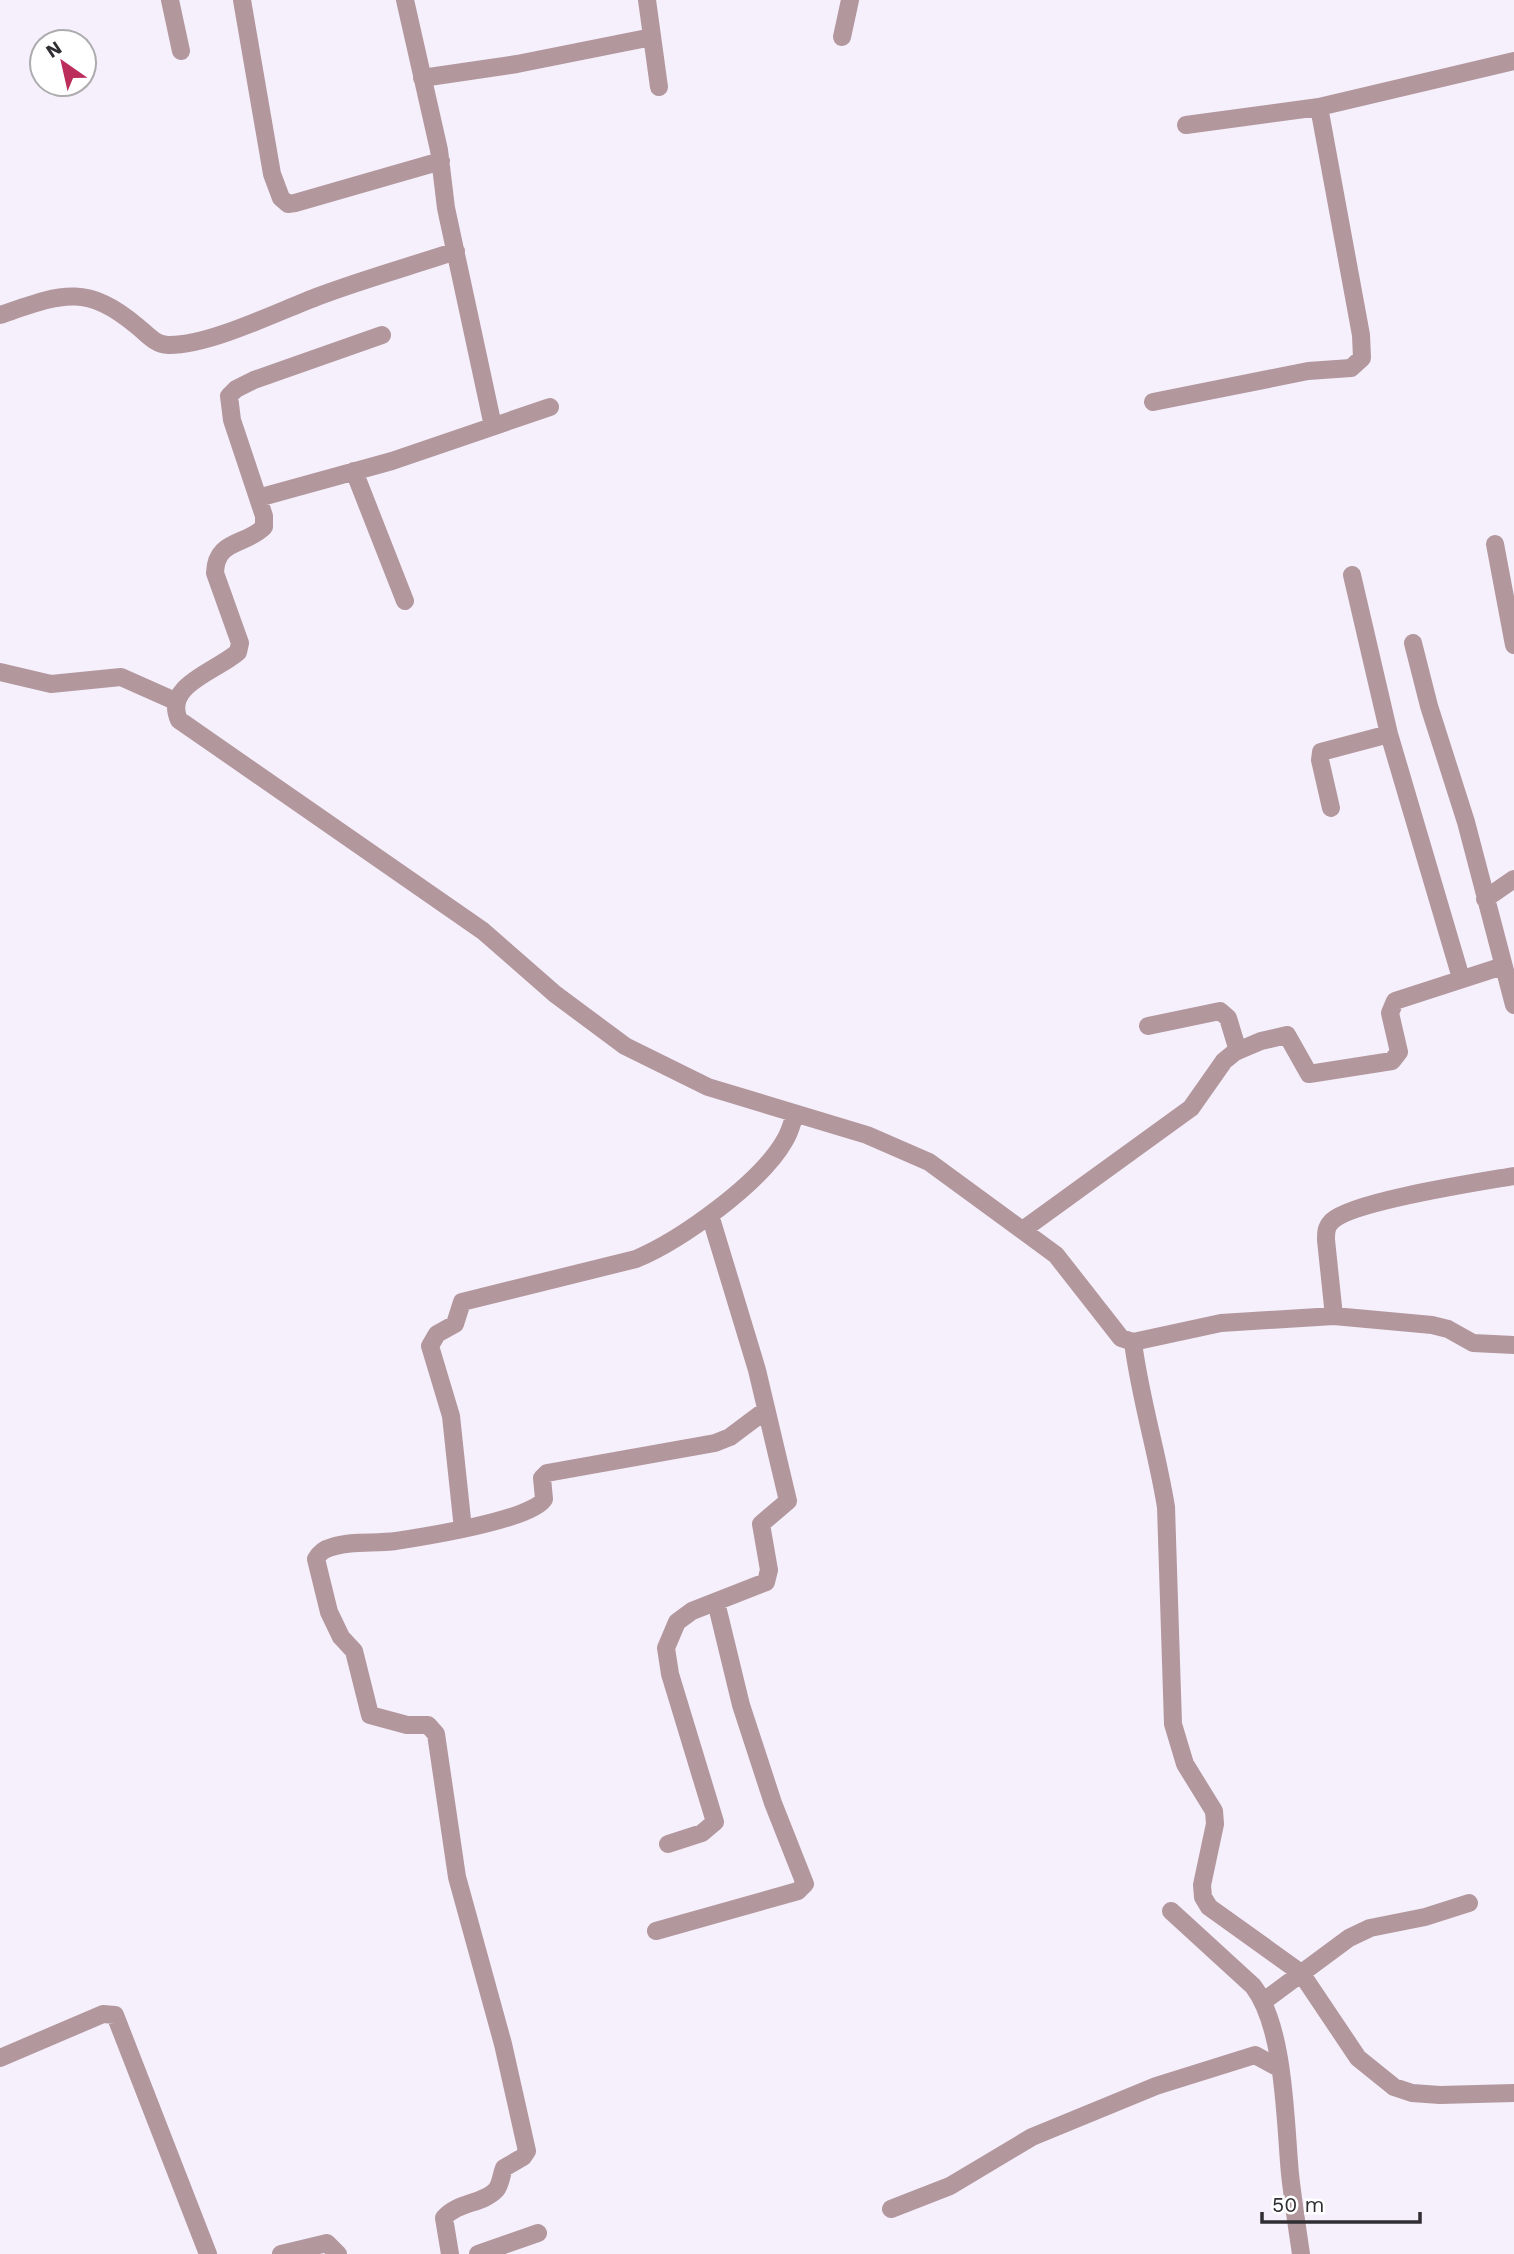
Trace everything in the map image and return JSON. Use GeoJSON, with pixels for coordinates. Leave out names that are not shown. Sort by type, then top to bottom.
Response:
{"type":"FeatureCollection","features":[{"type":"Feature","properties":{"kind":"street"},"geometry":{"type":"LineString","coordinates":[[170,0],[181,51]]}},
{"type":"Feature","properties":{"kind":"street"},"geometry":{"type":"LineString","coordinates":[[242,0],[272,174],[281,198],[288,204],[441,161]]}},
{"type":"Feature","properties":{"kind":"street"},"geometry":{"type":"LineString","coordinates":[[405,0],[441,161],[446,208],[494,426]]}},
{"type":"Feature","properties":{"kind":"street"},"geometry":{"type":"LineString","coordinates":[[648,0],[659,87]]}},
{"type":"Feature","properties":{"kind":"street"},"geometry":{"type":"LineString","coordinates":[[842,37],[850,0]]}},
{"type":"Feature","properties":{"kind":"street"},"geometry":{"type":"LineString","coordinates":[[422,78],[517,64],[652,37]]}},
{"type":"Feature","properties":{"kind":"street"},"geometry":{"type":"LineString","coordinates":[[1186,125],[1319,107],[1514,61]]}},
{"type":"Feature","properties":{"kind":"street"},"geometry":{"type":"LineString","coordinates":[[1153,402],[1308,371],[1350,368],[1362,358],[1361,335],[1319,107]]}},
{"type":"Feature","properties":{"kind":"street"},"geometry":{"type":"LineString","coordinates":[[0,315],[51,297],[82,295],[101,300],[120,312],[153,340],[165,346],[173,345],[210,337],[324,294],[456,251]]}},
{"type":"Feature","properties":{"kind":"street"},"geometry":{"type":"LineString","coordinates":[[382,335],[254,380],[236,389],[229,396],[232,420],[258,498],[264,527],[256,536],[221,551],[215,560],[215,573],[240,643],[238,652],[183,688],[175,701],[174,710],[179,720],[190,730],[483,931],[555,994],[625,1046],[708,1087],[867,1135],[929,1162],[1056,1255],[1121,1338],[1133,1342],[1221,1323],[1334,1316],[1432,1325],[1448,1329],[1473,1343],[1514,1345]]}},
{"type":"Feature","properties":{"kind":"street"},"geometry":{"type":"LineString","coordinates":[[258,498],[354,471],[550,407]]}},
{"type":"Feature","properties":{"kind":"street"},"geometry":{"type":"LineString","coordinates":[[354,471],[405,601]]}},
{"type":"Feature","properties":{"kind":"street"},"geometry":{"type":"LineString","coordinates":[[1495,544],[1514,645]]}},
{"type":"Feature","properties":{"kind":"street"},"geometry":{"type":"LineString","coordinates":[[1352,575],[1389,734],[1461,978]]}},
{"type":"Feature","properties":{"kind":"street"},"geometry":{"type":"LineString","coordinates":[[1413,642],[1429,706],[1466,822],[1514,1005]]}},
{"type":"Feature","properties":{"kind":"street"},"geometry":{"type":"LineString","coordinates":[[0,671],[51,684],[121,677],[175,701]]}},
{"type":"Feature","properties":{"kind":"street"},"geometry":{"type":"LineString","coordinates":[[1331,807],[1320,760],[1321,752],[1389,734]]}},
{"type":"Feature","properties":{"kind":"street"},"geometry":{"type":"LineString","coordinates":[[1485,899],[1514,878]]}},
{"type":"Feature","properties":{"kind":"street"},"geometry":{"type":"LineString","coordinates":[[1024,1229],[1191,1108],[1224,1061],[1238,1051],[1261,1041],[1287,1035],[1309,1074],[1392,1061],[1399,1052],[1390,1013],[1395,1001],[1503,966]]}},
{"type":"Feature","properties":{"kind":"street"},"geometry":{"type":"LineString","coordinates":[[1148,1026],[1220,1011],[1228,1018],[1238,1051]]}},
{"type":"Feature","properties":{"kind":"street"},"geometry":{"type":"LineString","coordinates":[[463,1529],[451,1416],[432,1354],[432,1339],[455,1324],[461,1302],[466,1298],[527,1287],[636,1259],[664,1247],[710,1215],[775,1153],[785,1140],[795,1114]]}},
{"type":"Feature","properties":{"kind":"street"},"geometry":{"type":"LineString","coordinates":[[1334,1316],[1326,1240],[1326,1227],[1334,1218],[1383,1201],[1514,1176]]}},
{"type":"Feature","properties":{"kind":"street"},"geometry":{"type":"LineString","coordinates":[[668,1844],[702,1833],[715,1822],[670,1674],[666,1648],[677,1622],[716,1602],[761,1586],[770,1576],[761,1524],[785,1507],[788,1501],[766,1410],[710,1215]]}},
{"type":"Feature","properties":{"kind":"street"},"geometry":{"type":"LineString","coordinates":[[1133,1342],[1139,1392],[1166,1507],[1173,1724],[1179,1749],[1214,1811],[1215,1824],[1202,1885],[1203,1897],[1217,1915],[1301,1973],[1358,2058],[1394,2087],[1412,2093],[1440,2095],[1514,2093]]}},
{"type":"Feature","properties":{"kind":"street"},"geometry":{"type":"LineString","coordinates":[[450,2254],[444,2218],[449,2211],[492,2193],[500,2184],[504,2168],[523,2157],[527,2151],[503,2044],[457,1877],[436,1734],[428,1725],[407,1725],[370,1714],[354,1651],[341,1637],[329,1612],[316,1559],[321,1551],[333,1546],[395,1541],[463,1529],[541,1506],[544,1499],[542,1478],[547,1473],[715,1443],[730,1437],[766,1410]]}},
{"type":"Feature","properties":{"kind":"street"},"geometry":{"type":"LineString","coordinates":[[656,1931],[798,1891],[805,1884],[773,1803],[741,1705],[716,1602]]}},
{"type":"Feature","properties":{"kind":"street"},"geometry":{"type":"LineString","coordinates":[[1264,2001],[1332,1948],[1370,1928],[1425,1917],[1469,1902]]}},
{"type":"Feature","properties":{"kind":"street"},"geometry":{"type":"LineString","coordinates":[[1171,1911],[1253,1986],[1264,2001],[1279,2068],[1301,2254]]}},
{"type":"Feature","properties":{"kind":"street"},"geometry":{"type":"LineString","coordinates":[[0,2058],[103,2014],[115,2015],[208,2254]]}},
{"type":"Feature","properties":{"kind":"street"},"geometry":{"type":"LineString","coordinates":[[891,2208],[950,2186],[1032,2137],[1156,2086],[1255,2055],[1279,2068]]}},
{"type":"Feature","properties":{"kind":"street"},"geometry":{"type":"LineString","coordinates":[[478,2254],[538,2233]]}},
{"type":"Feature","properties":{"kind":"street"},"geometry":{"type":"LineString","coordinates":[[281,2254],[327,2243],[338,2254]]}}]}
